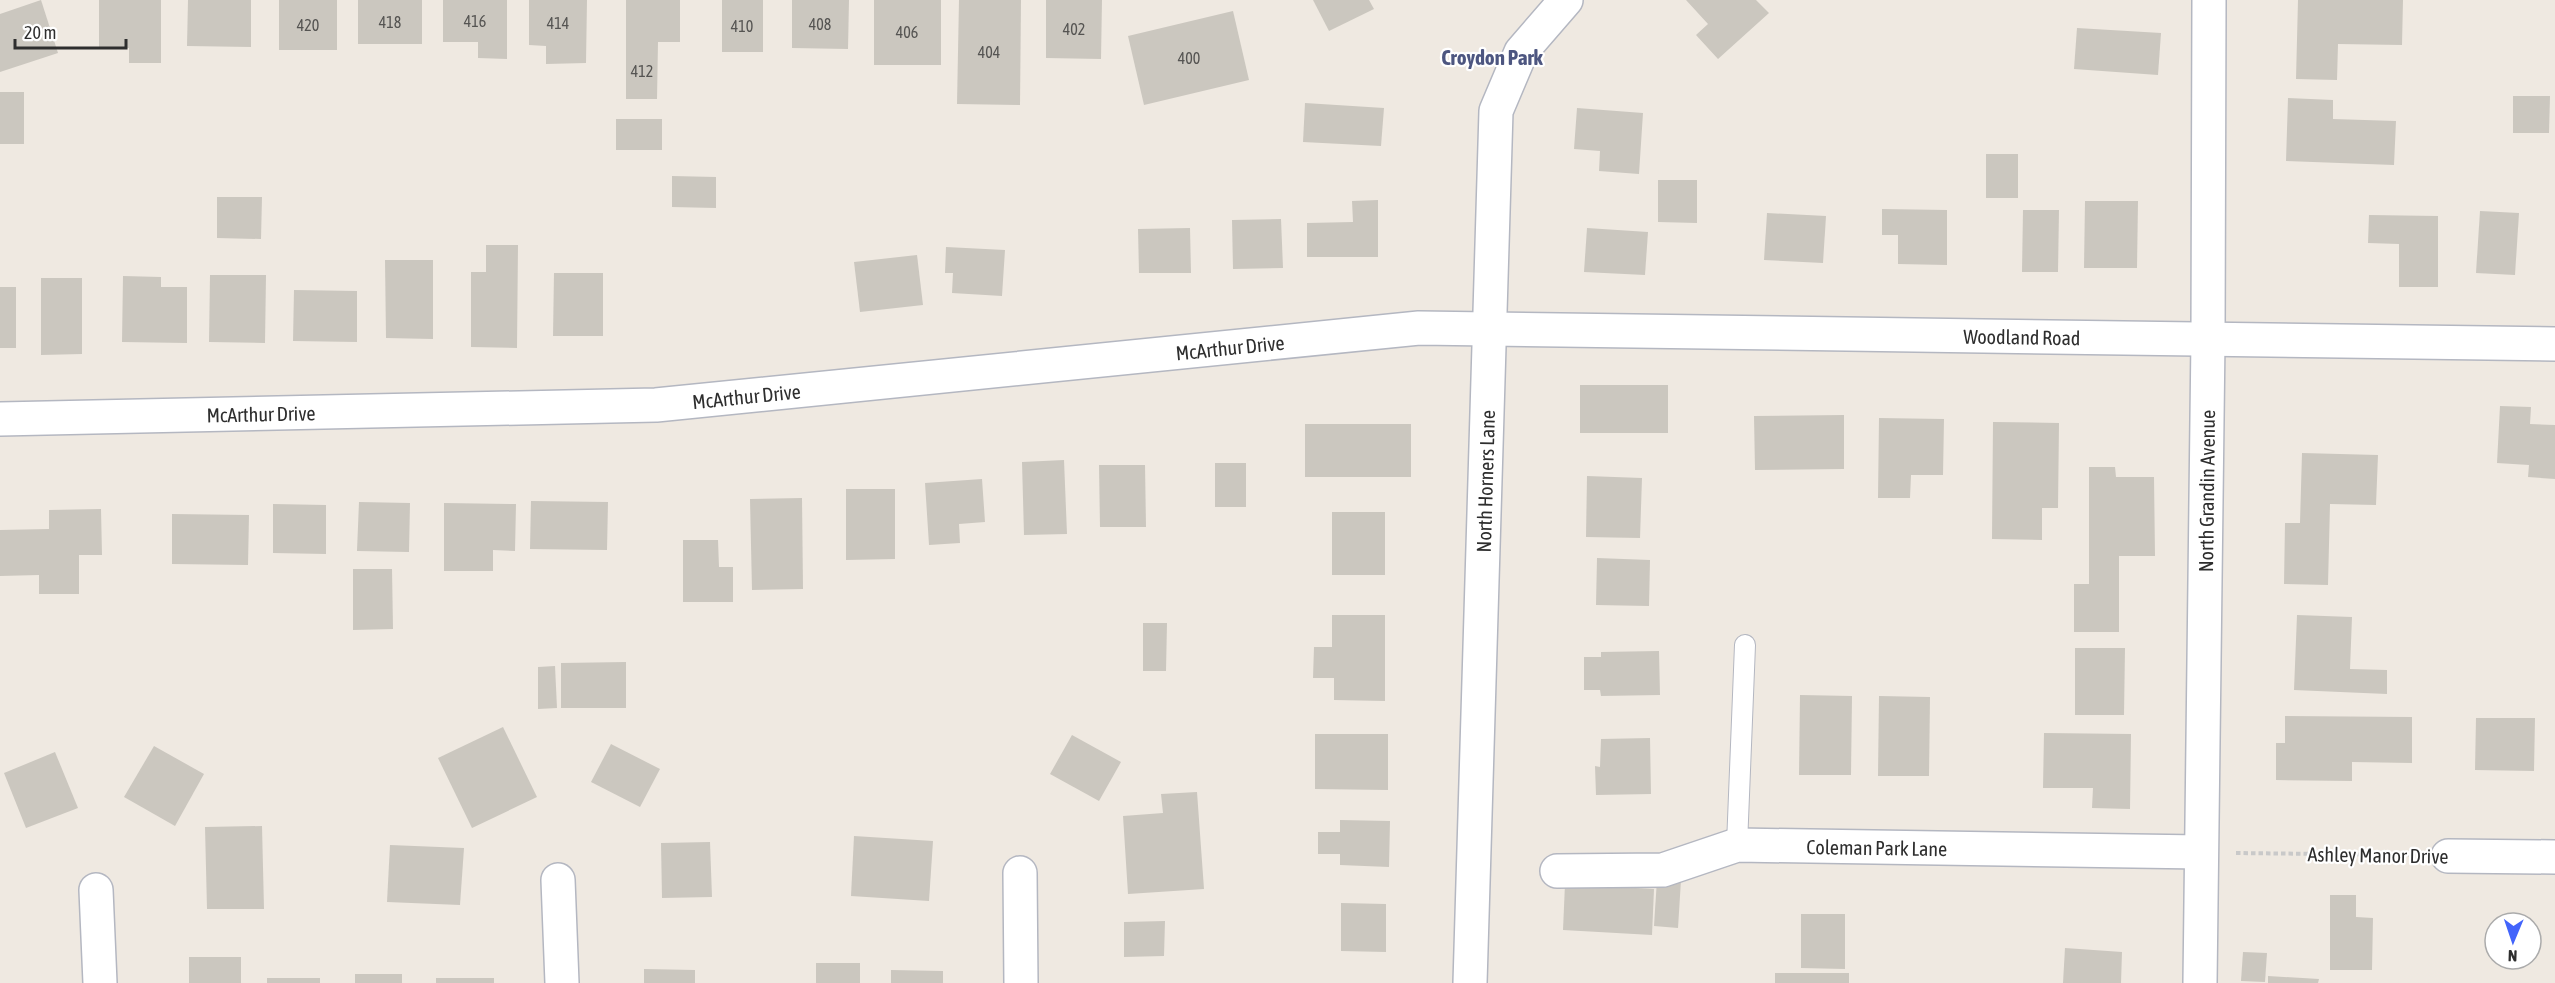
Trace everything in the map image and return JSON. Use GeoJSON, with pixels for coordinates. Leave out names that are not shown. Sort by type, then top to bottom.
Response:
{"type":"FeatureCollection","features":[{"type":"Feature","properties":{"kind":"street","name":"North Horners Lane"},"geometry":{"type":"LineString","coordinates":[[1470,983],[1496,111],[1521,52],[1566,0]]}},
{"type":"Feature","properties":{"kind":"street","name":"North Grandin Avenue"},"geometry":{"type":"LineString","coordinates":[[2200,983],[2208,339],[2209,0]]}},
{"type":"Feature","properties":{"kind":"street","name":"McArthur Drive"},"geometry":{"type":"LineString","coordinates":[[0,419],[656,405],[1419,328],[1489,330]]}},
{"type":"Feature","properties":{"kind":"street","name":"Woodland Road"},"geometry":{"type":"LineString","coordinates":[[1489,330],[2555,344]]}},
{"type":"Feature","properties":{"kind":"street","name":"Coleman Park Lane"},"geometry":{"type":"LineString","coordinates":[[1557,871],[1663,870],[1737,845],[2201,852]]}},
{"type":"Feature","properties":{"kind":"street","name":"Ashley Manor Drive"},"geometry":{"type":"LineString","coordinates":[[2448,856],[2555,857]]}},
{"type":"Feature","properties":{"kind":"street"},"geometry":{"type":"LineString","coordinates":[[1020,873],[1021,983]]}},
{"type":"Feature","properties":{"kind":"street"},"geometry":{"type":"LineString","coordinates":[[558,880],[562,983]]}},
{"type":"Feature","properties":{"kind":"street"},"geometry":{"type":"LineString","coordinates":[[96,890],[100,983]]}},
{"type":"Feature","properties":{"kind":"lane"},"geometry":{"type":"LineString","coordinates":[[1737,845],[1745,645]]}},
{"type":"Feature","properties":{"kind":"path","name":"Ashley Manor Drive"},"geometry":{"type":"LineString","coordinates":[[2201,852],[2448,856]]}},
{"type":"Feature","properties":{"kind":"building"},"geometry":{"type":"Polygon","coordinates":[[[41,0],[58,53],[0,72],[0,14],[41,0]]]}},
{"type":"Feature","properties":{"kind":"building"},"geometry":{"type":"Polygon","coordinates":[[[99,0],[161,0],[161,63],[129,63],[129,48],[99,48],[99,0]]]}},
{"type":"Feature","properties":{"kind":"building"},"geometry":{"type":"Polygon","coordinates":[[[188,0],[251,0],[251,47],[187,46],[188,0]]]}},
{"type":"Feature","properties":{"kind":"building"},"geometry":{"type":"Polygon","coordinates":[[[279,0],[337,0],[337,50],[279,50],[279,0]]]}},
{"type":"Feature","properties":{"kind":"building"},"geometry":{"type":"Polygon","coordinates":[[[358,0],[422,0],[422,44],[358,44],[358,0]]]}},
{"type":"Feature","properties":{"kind":"building"},"geometry":{"type":"Polygon","coordinates":[[[443,0],[507,0],[507,59],[478,58],[478,42],[443,42],[443,0]]]}},
{"type":"Feature","properties":{"kind":"building"},"geometry":{"type":"Polygon","coordinates":[[[529,0],[587,0],[586,63],[546,64],[546,46],[529,45],[529,0]]]}},
{"type":"Feature","properties":{"kind":"building"},"geometry":{"type":"Polygon","coordinates":[[[626,0],[680,0],[680,42],[658,42],[657,99],[626,99],[626,0]]]}},
{"type":"Feature","properties":{"kind":"building"},"geometry":{"type":"Polygon","coordinates":[[[722,0],[763,0],[763,52],[722,52],[722,0]]]}},
{"type":"Feature","properties":{"kind":"building"},"geometry":{"type":"Polygon","coordinates":[[[792,0],[849,0],[848,49],[792,48],[792,0]]]}},
{"type":"Feature","properties":{"kind":"building"},"geometry":{"type":"Polygon","coordinates":[[[874,0],[941,0],[941,65],[874,65],[874,0]]]}},
{"type":"Feature","properties":{"kind":"building"},"geometry":{"type":"Polygon","coordinates":[[[959,0],[1021,0],[1020,105],[957,104],[959,0]]]}},
{"type":"Feature","properties":{"kind":"building"},"geometry":{"type":"Polygon","coordinates":[[[1046,0],[1102,0],[1101,59],[1046,58],[1046,0]]]}},
{"type":"Feature","properties":{"kind":"building"},"geometry":{"type":"Polygon","coordinates":[[[1313,0],[1369,0],[1374,9],[1329,31],[1313,0]]]}},
{"type":"Feature","properties":{"kind":"building"},"geometry":{"type":"Polygon","coordinates":[[[1686,0],[1756,0],[1769,13],[1718,59],[1696,35],[1708,24],[1686,0]]]}},
{"type":"Feature","properties":{"kind":"building"},"geometry":{"type":"Polygon","coordinates":[[[2298,0],[2403,0],[2402,45],[2338,44],[2337,80],[2296,79],[2298,0]]]}},
{"type":"Feature","properties":{"kind":"building"},"geometry":{"type":"Polygon","coordinates":[[[1233,11],[1249,80],[1144,105],[1128,36],[1233,11]]]}},
{"type":"Feature","properties":{"kind":"building"},"geometry":{"type":"Polygon","coordinates":[[[2077,28],[2161,33],[2158,75],[2074,69],[2077,28]]]}},
{"type":"Feature","properties":{"kind":"building"},"geometry":{"type":"Polygon","coordinates":[[[0,92],[24,92],[24,144],[0,144],[0,92]]]}},
{"type":"Feature","properties":{"kind":"building"},"geometry":{"type":"Polygon","coordinates":[[[2513,96],[2550,96],[2549,133],[2513,133],[2513,96]]]}},
{"type":"Feature","properties":{"kind":"building"},"geometry":{"type":"Polygon","coordinates":[[[2288,98],[2333,100],[2333,119],[2396,121],[2394,165],[2286,161],[2288,98]]]}},
{"type":"Feature","properties":{"kind":"building"},"geometry":{"type":"Polygon","coordinates":[[[1305,103],[1384,108],[1381,146],[1303,142],[1305,103]]]}},
{"type":"Feature","properties":{"kind":"building"},"geometry":{"type":"Polygon","coordinates":[[[1577,108],[1643,113],[1639,174],[1599,171],[1600,151],[1574,149],[1577,108]]]}},
{"type":"Feature","properties":{"kind":"building"},"geometry":{"type":"Polygon","coordinates":[[[616,119],[662,119],[662,150],[616,150],[616,119]]]}},
{"type":"Feature","properties":{"kind":"building"},"geometry":{"type":"Polygon","coordinates":[[[1986,154],[2018,154],[2018,198],[1986,198],[1986,154]]]}},
{"type":"Feature","properties":{"kind":"building"},"geometry":{"type":"Polygon","coordinates":[[[672,176],[716,177],[716,208],[672,207],[672,176]]]}},
{"type":"Feature","properties":{"kind":"building"},"geometry":{"type":"Polygon","coordinates":[[[1658,180],[1697,180],[1697,223],[1658,222],[1658,180]]]}},
{"type":"Feature","properties":{"kind":"building"},"geometry":{"type":"Polygon","coordinates":[[[217,197],[262,197],[261,239],[217,238],[217,197]]]}},
{"type":"Feature","properties":{"kind":"building"},"geometry":{"type":"Polygon","coordinates":[[[1378,200],[1378,257],[1307,257],[1307,223],[1353,222],[1352,201],[1378,200]]]}},
{"type":"Feature","properties":{"kind":"building"},"geometry":{"type":"Polygon","coordinates":[[[2085,201],[2138,201],[2137,268],[2084,268],[2085,201]]]}},
{"type":"Feature","properties":{"kind":"building"},"geometry":{"type":"Polygon","coordinates":[[[1882,209],[1947,210],[1947,265],[1898,264],[1898,235],[1882,235],[1882,209]]]}},
{"type":"Feature","properties":{"kind":"building"},"geometry":{"type":"Polygon","coordinates":[[[2023,210],[2059,210],[2058,272],[2022,272],[2023,210]]]}},
{"type":"Feature","properties":{"kind":"building"},"geometry":{"type":"Polygon","coordinates":[[[2480,211],[2519,213],[2515,275],[2476,273],[2480,211]]]}},
{"type":"Feature","properties":{"kind":"building"},"geometry":{"type":"Polygon","coordinates":[[[1767,213],[1826,216],[1823,263],[1764,260],[1767,213]]]}},
{"type":"Feature","properties":{"kind":"building"},"geometry":{"type":"Polygon","coordinates":[[[2369,215],[2438,216],[2438,287],[2399,287],[2399,244],[2368,243],[2369,215]]]}},
{"type":"Feature","properties":{"kind":"building"},"geometry":{"type":"Polygon","coordinates":[[[1281,219],[1283,268],[1233,269],[1232,220],[1281,219]]]}},
{"type":"Feature","properties":{"kind":"building"},"geometry":{"type":"Polygon","coordinates":[[[1190,228],[1191,273],[1139,273],[1138,229],[1190,228]]]}},
{"type":"Feature","properties":{"kind":"building"},"geometry":{"type":"Polygon","coordinates":[[[1587,228],[1648,232],[1645,275],[1584,272],[1587,228]]]}},
{"type":"Feature","properties":{"kind":"building"},"geometry":{"type":"Polygon","coordinates":[[[486,245],[518,245],[517,348],[471,347],[471,272],[486,272],[486,245]]]}},
{"type":"Feature","properties":{"kind":"building"},"geometry":{"type":"Polygon","coordinates":[[[946,247],[1005,250],[1002,296],[952,293],[953,273],[945,273],[946,247]]]}},
{"type":"Feature","properties":{"kind":"building"},"geometry":{"type":"Polygon","coordinates":[[[917,255],[923,305],[860,312],[854,262],[917,255]]]}},
{"type":"Feature","properties":{"kind":"building"},"geometry":{"type":"Polygon","coordinates":[[[385,260],[433,260],[433,339],[386,338],[385,260]]]}},
{"type":"Feature","properties":{"kind":"building"},"geometry":{"type":"Polygon","coordinates":[[[554,273],[603,273],[603,336],[553,336],[554,273]]]}},
{"type":"Feature","properties":{"kind":"building"},"geometry":{"type":"Polygon","coordinates":[[[210,275],[266,275],[265,343],[209,342],[210,275]]]}},
{"type":"Feature","properties":{"kind":"building"},"geometry":{"type":"Polygon","coordinates":[[[123,276],[161,277],[161,287],[187,287],[187,343],[122,342],[123,276]]]}},
{"type":"Feature","properties":{"kind":"building"},"geometry":{"type":"Polygon","coordinates":[[[41,278],[82,278],[82,354],[41,355],[41,278]]]}},
{"type":"Feature","properties":{"kind":"building"},"geometry":{"type":"Polygon","coordinates":[[[0,287],[16,287],[16,348],[0,348],[0,287]]]}},
{"type":"Feature","properties":{"kind":"building"},"geometry":{"type":"Polygon","coordinates":[[[294,290],[357,291],[357,342],[293,341],[294,290]]]}},
{"type":"Feature","properties":{"kind":"building"},"geometry":{"type":"Polygon","coordinates":[[[1580,385],[1668,385],[1668,433],[1580,433],[1580,385]]]}},
{"type":"Feature","properties":{"kind":"building"},"geometry":{"type":"Polygon","coordinates":[[[2500,406],[2531,407],[2530,424],[2555,425],[2555,479],[2528,477],[2529,465],[2497,463],[2500,406]]]}},
{"type":"Feature","properties":{"kind":"building"},"geometry":{"type":"Polygon","coordinates":[[[1844,415],[1844,469],[1755,470],[1754,416],[1844,415]]]}},
{"type":"Feature","properties":{"kind":"building"},"geometry":{"type":"Polygon","coordinates":[[[1879,418],[1944,419],[1943,475],[1911,475],[1910,498],[1878,498],[1879,418]]]}},
{"type":"Feature","properties":{"kind":"building"},"geometry":{"type":"Polygon","coordinates":[[[1993,422],[2059,423],[2058,508],[2042,508],[2042,540],[1992,539],[1993,422]]]}},
{"type":"Feature","properties":{"kind":"building"},"geometry":{"type":"Polygon","coordinates":[[[1305,424],[1411,424],[1411,477],[1305,477],[1305,424]]]}},
{"type":"Feature","properties":{"kind":"building"},"geometry":{"type":"Polygon","coordinates":[[[2302,453],[2378,455],[2376,505],[2330,504],[2328,585],[2284,584],[2285,523],[2300,523],[2302,453]]]}},
{"type":"Feature","properties":{"kind":"building"},"geometry":{"type":"Polygon","coordinates":[[[1064,460],[1067,534],[1024,535],[1022,462],[1064,460]]]}},
{"type":"Feature","properties":{"kind":"building"},"geometry":{"type":"Polygon","coordinates":[[[1215,463],[1246,463],[1246,507],[1215,507],[1215,463]]]}},
{"type":"Feature","properties":{"kind":"building"},"geometry":{"type":"Polygon","coordinates":[[[1099,465],[1145,465],[1146,527],[1100,527],[1099,465]]]}},
{"type":"Feature","properties":{"kind":"building"},"geometry":{"type":"Polygon","coordinates":[[[2089,467],[2115,467],[2116,477],[2154,477],[2155,556],[2119,556],[2119,632],[2074,632],[2074,584],[2089,584],[2089,467]]]}},
{"type":"Feature","properties":{"kind":"building"},"geometry":{"type":"Polygon","coordinates":[[[1587,476],[1642,478],[1640,538],[1586,537],[1587,476]]]}},
{"type":"Feature","properties":{"kind":"building"},"geometry":{"type":"Polygon","coordinates":[[[982,479],[985,522],[959,524],[960,543],[929,545],[925,483],[982,479]]]}},
{"type":"Feature","properties":{"kind":"building"},"geometry":{"type":"Polygon","coordinates":[[[846,489],[895,489],[895,559],[846,560],[846,489]]]}},
{"type":"Feature","properties":{"kind":"building"},"geometry":{"type":"Polygon","coordinates":[[[802,498],[803,589],[752,590],[750,499],[802,498]]]}},
{"type":"Feature","properties":{"kind":"building"},"geometry":{"type":"Polygon","coordinates":[[[531,501],[608,502],[607,550],[530,549],[531,501]]]}},
{"type":"Feature","properties":{"kind":"building"},"geometry":{"type":"Polygon","coordinates":[[[359,502],[410,503],[409,552],[357,551],[359,502]]]}},
{"type":"Feature","properties":{"kind":"building"},"geometry":{"type":"Polygon","coordinates":[[[444,503],[516,504],[515,551],[493,550],[493,571],[444,571],[444,503]]]}},
{"type":"Feature","properties":{"kind":"building"},"geometry":{"type":"Polygon","coordinates":[[[273,504],[326,505],[326,554],[273,553],[273,504]]]}},
{"type":"Feature","properties":{"kind":"building"},"geometry":{"type":"Polygon","coordinates":[[[101,509],[102,555],[79,555],[79,594],[39,594],[39,575],[0,576],[0,530],[49,529],[49,510],[101,509]]]}},
{"type":"Feature","properties":{"kind":"building"},"geometry":{"type":"Polygon","coordinates":[[[1332,512],[1385,512],[1385,575],[1332,575],[1332,512]]]}},
{"type":"Feature","properties":{"kind":"building"},"geometry":{"type":"Polygon","coordinates":[[[172,514],[249,515],[248,565],[172,564],[172,514]]]}},
{"type":"Feature","properties":{"kind":"building"},"geometry":{"type":"Polygon","coordinates":[[[683,540],[718,540],[719,567],[733,567],[733,602],[683,602],[683,540]]]}},
{"type":"Feature","properties":{"kind":"building"},"geometry":{"type":"Polygon","coordinates":[[[1597,558],[1650,560],[1649,606],[1596,605],[1597,558]]]}},
{"type":"Feature","properties":{"kind":"building"},"geometry":{"type":"Polygon","coordinates":[[[353,569],[392,569],[393,629],[353,630],[353,569]]]}},
{"type":"Feature","properties":{"kind":"building"},"geometry":{"type":"Polygon","coordinates":[[[1332,615],[1385,615],[1385,701],[1334,700],[1334,678],[1313,678],[1314,647],[1332,647],[1332,615]]]}},
{"type":"Feature","properties":{"kind":"building"},"geometry":{"type":"Polygon","coordinates":[[[2297,615],[2352,617],[2350,669],[2387,670],[2387,694],[2294,690],[2297,615]]]}},
{"type":"Feature","properties":{"kind":"building"},"geometry":{"type":"Polygon","coordinates":[[[1143,623],[1167,623],[1166,671],[1143,671],[1143,623]]]}},
{"type":"Feature","properties":{"kind":"building"},"geometry":{"type":"Polygon","coordinates":[[[2075,648],[2125,648],[2124,715],[2075,715],[2075,648]]]}},
{"type":"Feature","properties":{"kind":"building"},"geometry":{"type":"Polygon","coordinates":[[[1659,651],[1660,695],[1601,696],[1600,690],[1584,690],[1584,657],[1601,657],[1601,652],[1659,651]]]}},
{"type":"Feature","properties":{"kind":"building"},"geometry":{"type":"Polygon","coordinates":[[[626,662],[626,708],[561,708],[561,663],[626,662]]]}},
{"type":"Feature","properties":{"kind":"building"},"geometry":{"type":"Polygon","coordinates":[[[555,666],[557,708],[538,709],[538,667],[555,666]]]}},
{"type":"Feature","properties":{"kind":"building"},"geometry":{"type":"Polygon","coordinates":[[[1800,695],[1852,696],[1851,775],[1799,775],[1800,695]]]}},
{"type":"Feature","properties":{"kind":"building"},"geometry":{"type":"Polygon","coordinates":[[[1879,696],[1930,697],[1929,776],[1878,776],[1879,696]]]}},
{"type":"Feature","properties":{"kind":"building"},"geometry":{"type":"Polygon","coordinates":[[[2285,716],[2412,717],[2412,763],[2352,762],[2352,781],[2276,780],[2276,743],[2285,743],[2285,716]]]}},
{"type":"Feature","properties":{"kind":"building"},"geometry":{"type":"Polygon","coordinates":[[[2476,718],[2535,718],[2534,771],[2475,770],[2476,718]]]}},
{"type":"Feature","properties":{"kind":"building"},"geometry":{"type":"Polygon","coordinates":[[[503,727],[537,797],[472,828],[438,758],[503,727]]]}},
{"type":"Feature","properties":{"kind":"building"},"geometry":{"type":"Polygon","coordinates":[[[2044,733],[2131,734],[2130,809],[2092,808],[2093,788],[2043,788],[2044,733]]]}},
{"type":"Feature","properties":{"kind":"building"},"geometry":{"type":"Polygon","coordinates":[[[1315,734],[1388,734],[1388,790],[1315,789],[1315,734]]]}},
{"type":"Feature","properties":{"kind":"building"},"geometry":{"type":"Polygon","coordinates":[[[1072,735],[1121,762],[1099,801],[1050,774],[1072,735]]]}},
{"type":"Feature","properties":{"kind":"building"},"geometry":{"type":"Polygon","coordinates":[[[1650,738],[1651,794],[1596,795],[1595,766],[1600,767],[1601,739],[1650,738]]]}},
{"type":"Feature","properties":{"kind":"building"},"geometry":{"type":"Polygon","coordinates":[[[611,744],[660,769],[640,807],[591,782],[611,744]]]}},
{"type":"Feature","properties":{"kind":"building"},"geometry":{"type":"Polygon","coordinates":[[[154,746],[204,774],[175,826],[124,797],[154,746]]]}},
{"type":"Feature","properties":{"kind":"building"},"geometry":{"type":"Polygon","coordinates":[[[55,752],[78,808],[26,828],[4,773],[55,752]]]}},
{"type":"Feature","properties":{"kind":"building"},"geometry":{"type":"Polygon","coordinates":[[[1197,792],[1204,889],[1128,894],[1123,816],[1163,813],[1161,794],[1197,792]]]}},
{"type":"Feature","properties":{"kind":"building"},"geometry":{"type":"Polygon","coordinates":[[[1340,820],[1390,821],[1389,867],[1340,865],[1340,854],[1318,854],[1318,832],[1340,832],[1340,820]]]}},
{"type":"Feature","properties":{"kind":"building"},"geometry":{"type":"Polygon","coordinates":[[[262,826],[264,909],[207,909],[205,827],[262,826]]]}},
{"type":"Feature","properties":{"kind":"building"},"geometry":{"type":"Polygon","coordinates":[[[854,836],[933,841],[929,901],[851,896],[854,836]]]}},
{"type":"Feature","properties":{"kind":"building"},"geometry":{"type":"Polygon","coordinates":[[[710,842],[712,897],[662,898],[661,843],[710,842]]]}},
{"type":"Feature","properties":{"kind":"building"},"geometry":{"type":"Polygon","coordinates":[[[390,845],[464,848],[460,905],[387,902],[390,845]]]}},
{"type":"Feature","properties":{"kind":"building"},"geometry":{"type":"Polygon","coordinates":[[[1657,879],[1681,880],[1678,928],[1654,926],[1657,879]]]}},
{"type":"Feature","properties":{"kind":"building"},"geometry":{"type":"Polygon","coordinates":[[[1565,884],[1654,889],[1652,935],[1563,930],[1565,884]]]}},
{"type":"Feature","properties":{"kind":"building"},"geometry":{"type":"Polygon","coordinates":[[[2330,895],[2356,895],[2356,917],[2373,918],[2372,970],[2330,970],[2330,895]]]}},
{"type":"Feature","properties":{"kind":"building"},"geometry":{"type":"Polygon","coordinates":[[[1341,903],[1386,904],[1386,952],[1341,951],[1341,903]]]}},
{"type":"Feature","properties":{"kind":"building"},"geometry":{"type":"Polygon","coordinates":[[[1801,914],[1845,914],[1845,969],[1801,968],[1801,914]]]}},
{"type":"Feature","properties":{"kind":"building"},"geometry":{"type":"Polygon","coordinates":[[[1165,921],[1164,956],[1124,957],[1124,922],[1165,921]]]}},
{"type":"Feature","properties":{"kind":"building"},"geometry":{"type":"Polygon","coordinates":[[[2065,948],[2122,952],[2121,983],[2063,983],[2065,948]]]}},
{"type":"Feature","properties":{"kind":"building"},"geometry":{"type":"Polygon","coordinates":[[[2243,952],[2267,953],[2265,982],[2241,981],[2243,952]]]}},
{"type":"Feature","properties":{"kind":"building"},"geometry":{"type":"Polygon","coordinates":[[[189,957],[241,957],[241,983],[189,983],[189,957]]]}},
{"type":"Feature","properties":{"kind":"building"},"geometry":{"type":"Polygon","coordinates":[[[816,963],[860,963],[860,983],[816,983],[816,963]]]}},
{"type":"Feature","properties":{"kind":"building"},"geometry":{"type":"Polygon","coordinates":[[[644,969],[695,970],[695,983],[644,983],[644,969]]]}},
{"type":"Feature","properties":{"kind":"building"},"geometry":{"type":"Polygon","coordinates":[[[891,970],[943,971],[943,983],[891,983],[891,970]]]}},
{"type":"Feature","properties":{"kind":"building"},"geometry":{"type":"Polygon","coordinates":[[[1775,973],[1849,973],[1849,983],[1775,983],[1775,973]]]}},
{"type":"Feature","properties":{"kind":"building"},"geometry":{"type":"Polygon","coordinates":[[[355,974],[402,974],[402,983],[355,983],[355,974]]]}},
{"type":"Feature","properties":{"kind":"building"},"geometry":{"type":"Polygon","coordinates":[[[2268,976],[2319,979],[2318,983],[2268,983],[2268,976]]]}},
{"type":"Feature","properties":{"kind":"building"},"geometry":{"type":"Polygon","coordinates":[[[267,978],[320,978],[320,983],[267,983],[267,978]]]}},
{"type":"Feature","properties":{"kind":"building"},"geometry":{"type":"Polygon","coordinates":[[[436,978],[494,978],[494,983],[436,983],[436,978]]]}},
{"type":"Feature","properties":{"kind":"district","name":"Croydon Park"},"geometry":{"type":"Point","coordinates":[1492,57]}}]}
